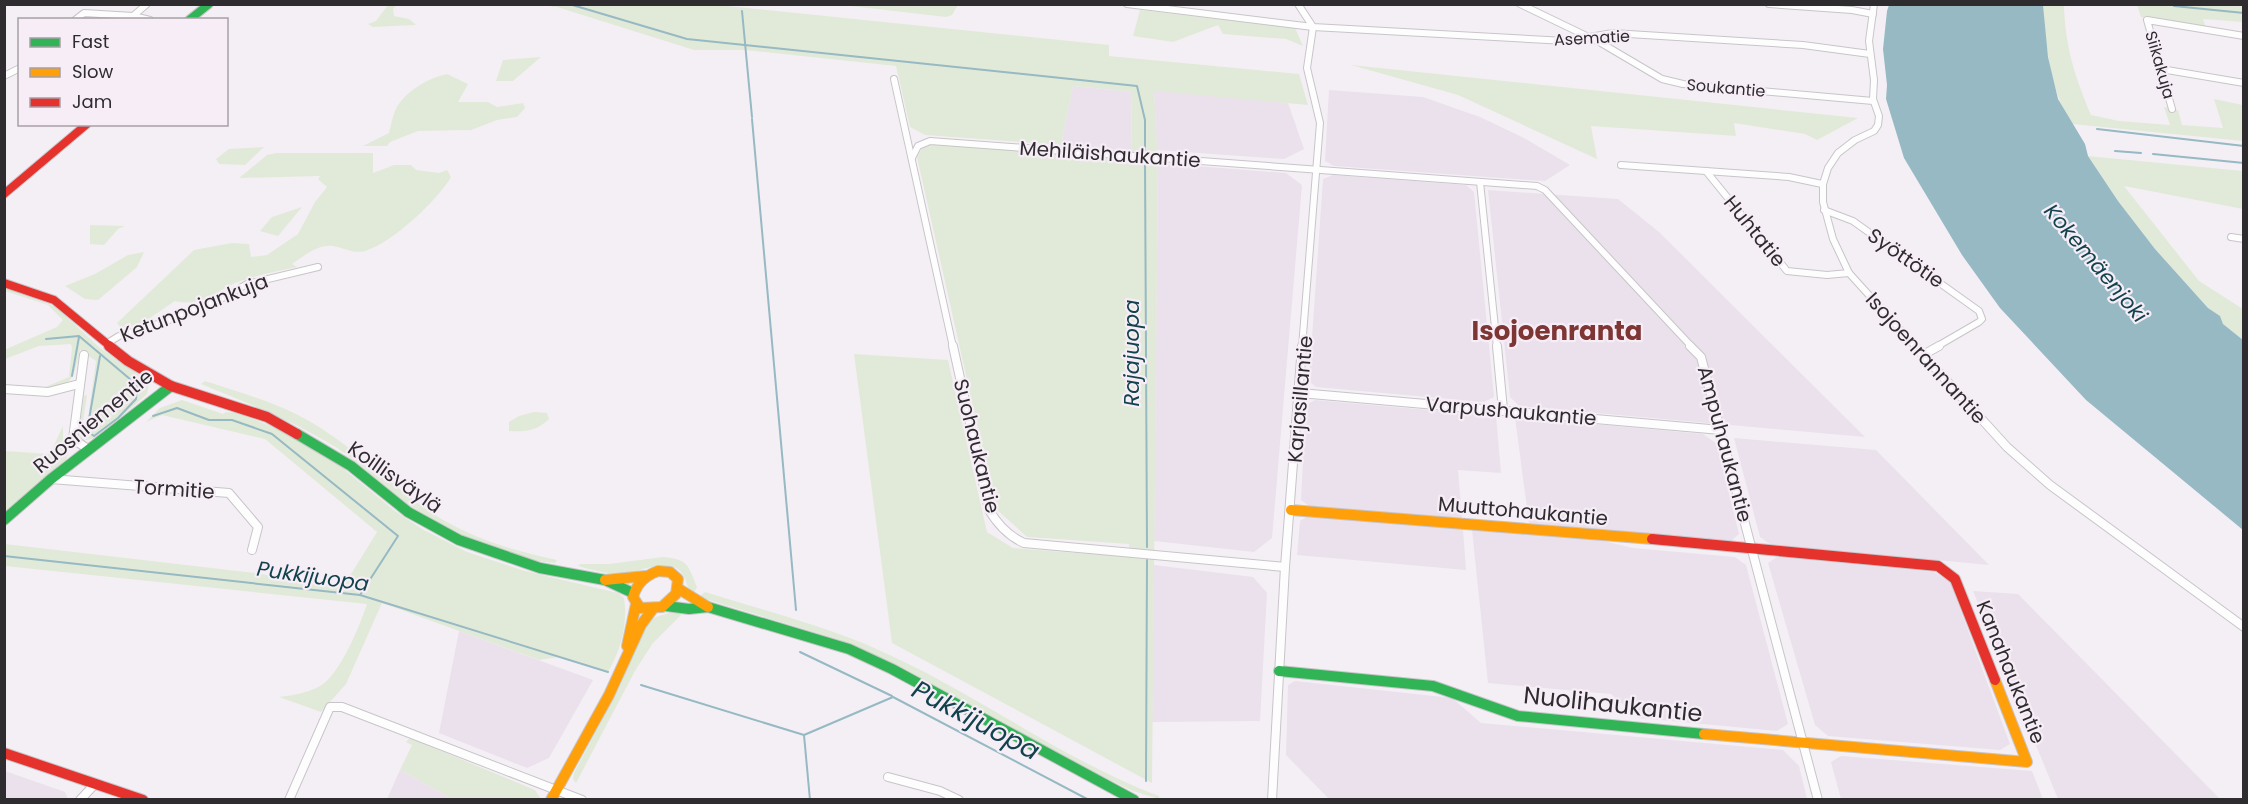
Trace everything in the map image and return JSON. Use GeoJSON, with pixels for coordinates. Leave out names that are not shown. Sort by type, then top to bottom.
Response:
{"type":"FeatureCollection","features":[{"type":"Feature","properties":{"kind":"street"},"geometry":{"type":"LineString","coordinates":[[133,16],[147,4]]}},
{"type":"Feature","properties":{"kind":"street"},"geometry":{"type":"LineString","coordinates":[[192,18],[209,4]]}},
{"type":"Feature","properties":{"kind":"street","name":"Asematie"},"geometry":{"type":"LineString","coordinates":[[1127,4],[1187,8],[1313,27],[1566,41],[1612,33],[1803,45],[1869,54]]}},
{"type":"Feature","properties":{"kind":"street"},"geometry":{"type":"LineString","coordinates":[[1298,4],[1313,27]]}},
{"type":"Feature","properties":{"kind":"street","name":"Soukantie"},"geometry":{"type":"LineString","coordinates":[[1520,4],[1590,37],[1662,80],[1683,84],[1873,101]]}},
{"type":"Feature","properties":{"kind":"street"},"geometry":{"type":"LineString","coordinates":[[1769,4],[1852,10],[1873,15]]}},
{"type":"Feature","properties":{"kind":"street"},"geometry":{"type":"LineString","coordinates":[[1822,184],[1827,167],[1843,148],[1868,134],[1880,121],[1873,101],[1875,87],[1868,39],[1874,4]]}},
{"type":"Feature","properties":{"kind":"street"},"geometry":{"type":"LineString","coordinates":[[79,18],[90,13],[142,18]]}},
{"type":"Feature","properties":{"kind":"street","name":"Siikakuja"},"geometry":{"type":"LineString","coordinates":[[2172,109],[2147,20],[2244,36]]}},
{"type":"Feature","properties":{"kind":"street","name":"Karjasillantie"},"geometry":{"type":"LineString","coordinates":[[1272,800],[1285,567],[1318,169],[1320,123],[1307,63],[1313,27]]}},
{"type":"Feature","properties":{"kind":"street"},"geometry":{"type":"LineString","coordinates":[[4,76],[18,69]]}},
{"type":"Feature","properties":{"kind":"street"},"geometry":{"type":"LineString","coordinates":[[2161,69],[2244,83]]}},
{"type":"Feature","properties":{"kind":"street","name":"Suohaukantie"},"geometry":{"type":"LineString","coordinates":[[894,79],[989,510],[1000,528],[1011,538],[1024,543],[1285,567]]}},
{"type":"Feature","properties":{"kind":"street"},"geometry":{"type":"LineString","coordinates":[[4,194],[85,126]]}},
{"type":"Feature","properties":{"kind":"street","name":"Mehiläishaukantie"},"geometry":{"type":"LineString","coordinates":[[912,158],[914,148],[930,141],[1318,169]]}},
{"type":"Feature","properties":{"kind":"street","name":"Huhtatie"},"geometry":{"type":"LineString","coordinates":[[1621,165],[1789,177],[1822,184]]}},
{"type":"Feature","properties":{"kind":"street","name":"Ampuhaukantie"},"geometry":{"type":"LineString","coordinates":[[1318,169],[1537,186],[1554,196],[1701,357],[1818,800]]}},
{"type":"Feature","properties":{"kind":"street","name":"Huhtatie"},"geometry":{"type":"LineString","coordinates":[[1706,171],[1787,271],[1848,273]]}},
{"type":"Feature","properties":{"kind":"street"},"geometry":{"type":"LineString","coordinates":[[1480,182],[1503,410]]}},
{"type":"Feature","properties":{"kind":"street","name":"Isojoenrannantie"},"geometry":{"type":"LineString","coordinates":[[1822,184],[1824,210],[1832,241],[1848,273],[2007,447],[2050,485],[2244,627]]}},
{"type":"Feature","properties":{"kind":"street","name":"Syöttötie"},"geometry":{"type":"LineString","coordinates":[[1824,210],[1853,221],[1972,304],[1981,316],[1979,322],[1923,356]]}},
{"type":"Feature","properties":{"kind":"street"},"geometry":{"type":"LineString","coordinates":[[2231,237],[2244,240]]}},
{"type":"Feature","properties":{"kind":"street","name":"Ketunpojankuja"},"geometry":{"type":"LineString","coordinates":[[105,344],[120,336],[164,322],[219,300],[247,284],[318,267]]}},
{"type":"Feature","properties":{"kind":"street","name":"Ruosniementie"},"geometry":{"type":"LineString","coordinates":[[4,283],[54,300],[128,361],[171,386],[88,449],[4,520]]}},
{"type":"Feature","properties":{"kind":"street"},"geometry":{"type":"LineString","coordinates":[[84,355],[73,439],[88,449]]}},
{"type":"Feature","properties":{"kind":"street"},"geometry":{"type":"LineString","coordinates":[[4,389],[48,392],[79,384]]}},
{"type":"Feature","properties":{"kind":"street","name":"Koillisväylä"},"geometry":{"type":"LineString","coordinates":[[171,386],[267,417],[351,466],[408,512],[459,540],[505,558],[540,568],[605,580],[633,593]]}},
{"type":"Feature","properties":{"kind":"street","name":"Varpushaukantie"},"geometry":{"type":"LineString","coordinates":[[1300,393],[1722,430]]}},
{"type":"Feature","properties":{"kind":"street","name":"Tormitie"},"geometry":{"type":"LineString","coordinates":[[51,479],[229,493],[258,527],[252,550]]}},
{"type":"Feature","properties":{"kind":"street","name":"Muuttohaukantie"},"geometry":{"type":"LineString","coordinates":[[1291,510],[1753,547]]}},
{"type":"Feature","properties":{"kind":"street","name":"Kanahaukantie"},"geometry":{"type":"LineString","coordinates":[[1753,547],[1938,566],[1955,579],[2027,762],[1804,744]]}},
{"type":"Feature","properties":{"kind":"street"},"geometry":{"type":"LineString","coordinates":[[626,655],[636,604],[633,593],[639,581],[658,571],[670,572],[678,579],[679,589],[672,602],[666,606],[652,610],[640,608],[636,604]]}},
{"type":"Feature","properties":{"kind":"street","name":"Koillisväylä"},"geometry":{"type":"LineString","coordinates":[[605,580],[646,576]]}},
{"type":"Feature","properties":{"kind":"street"},"geometry":{"type":"LineString","coordinates":[[679,589],[708,607],[849,649],[892,669],[1134,800]]}},
{"type":"Feature","properties":{"kind":"street"},"geometry":{"type":"LineString","coordinates":[[666,606],[689,609],[708,607]]}},
{"type":"Feature","properties":{"kind":"street"},"geometry":{"type":"LineString","coordinates":[[551,800],[609,695],[641,625],[652,610]]}},
{"type":"Feature","properties":{"kind":"street","name":"Nuolihaukantie"},"geometry":{"type":"LineString","coordinates":[[1279,671],[1433,686],[1518,716],[1804,744]]}},
{"type":"Feature","properties":{"kind":"street"},"geometry":{"type":"LineString","coordinates":[[289,800],[330,707],[342,707],[582,800]]}},
{"type":"Feature","properties":{"kind":"street"},"geometry":{"type":"LineString","coordinates":[[4,753],[143,800]]}},
{"type":"Feature","properties":{"kind":"street"},"geometry":{"type":"LineString","coordinates":[[888,777],[940,791],[959,800]]}},
{"type":"Feature","properties":{"kind":"street"},"geometry":{"type":"LineString","coordinates":[[80,800],[95,784]]}},
{"type":"Feature","properties":{"kind":"shaded area"},"geometry":{"type":"Polygon","coordinates":[[[1073,86],[1132,92],[1131,151],[1061,145],[1073,86]]]}},
{"type":"Feature","properties":{"kind":"shaded area"},"geometry":{"type":"Polygon","coordinates":[[[1154,90],[1288,103],[1304,149],[1284,159],[1157,150],[1154,90]]]}},
{"type":"Feature","properties":{"kind":"shaded area"},"geometry":{"type":"Polygon","coordinates":[[[1329,90],[1423,97],[1480,117],[1524,138],[1570,165],[1545,181],[1334,166],[1325,161],[1329,90]]]}},
{"type":"Feature","properties":{"kind":"shaded area"},"geometry":{"type":"Polygon","coordinates":[[[1158,163],[1286,173],[1302,185],[1272,538],[1254,552],[1154,541],[1158,163]]]}},
{"type":"Feature","properties":{"kind":"shaded area"},"geometry":{"type":"Polygon","coordinates":[[[1333,175],[1466,185],[1474,192],[1494,397],[1484,402],[1316,387],[1309,381],[1323,179],[1333,175]]]}},
{"type":"Feature","properties":{"kind":"shaded area"},"geometry":{"type":"Polygon","coordinates":[[[1488,190],[1618,199],[1659,232],[1865,437],[1519,406],[1510,397],[1488,190]]]}},
{"type":"Feature","properties":{"kind":"shaded area"},"geometry":{"type":"Polygon","coordinates":[[[1315,400],[1496,416],[1501,473],[1458,470],[1462,518],[1309,506],[1301,500],[1306,405],[1315,400]]]}},
{"type":"Feature","properties":{"kind":"shaded area"},"geometry":{"type":"Polygon","coordinates":[[[1515,417],[1703,434],[1717,444],[1739,534],[1731,541],[1529,524],[1515,417]]]}},
{"type":"Feature","properties":{"kind":"shaded area"},"geometry":{"type":"Polygon","coordinates":[[[1734,438],[1876,450],[1989,565],[1770,544],[1760,537],[1734,438]]]}},
{"type":"Feature","properties":{"kind":"shaded area"},"geometry":{"type":"Polygon","coordinates":[[[1308,516],[1463,529],[1466,570],[1297,555],[1300,521],[1308,516]]]}},
{"type":"Feature","properties":{"kind":"shaded area"},"geometry":{"type":"Polygon","coordinates":[[[1472,530],[1599,540],[1633,548],[1735,557],[1746,565],[1788,724],[1777,731],[1639,718],[1611,694],[1488,683],[1472,530]]]}},
{"type":"Feature","properties":{"kind":"shaded area"},"geometry":{"type":"Polygon","coordinates":[[[1777,557],[1934,572],[1950,582],[2010,744],[2000,750],[1828,736],[1815,725],[1768,563],[1777,557]]]}},
{"type":"Feature","properties":{"kind":"shaded area"},"geometry":{"type":"Polygon","coordinates":[[[1154,565],[1253,577],[1267,593],[1260,721],[1152,722],[1154,565]]]}},
{"type":"Feature","properties":{"kind":"shaded area"},"geometry":{"type":"Polygon","coordinates":[[[1973,591],[2018,594],[2220,799],[2058,799],[1973,591]]]}},
{"type":"Feature","properties":{"kind":"shaded area"},"geometry":{"type":"Polygon","coordinates":[[[459,631],[593,680],[549,758],[527,768],[439,733],[459,631]]]}},
{"type":"Feature","properties":{"kind":"shaded area"},"geometry":{"type":"Polygon","coordinates":[[[1295,681],[1452,698],[1481,723],[1783,750],[1799,766],[1807,799],[1329,799],[1286,755],[1288,685],[1295,681]]]}},
{"type":"Feature","properties":{"kind":"shaded area"},"geometry":{"type":"Polygon","coordinates":[[[1841,756],[2032,771],[2043,799],[1841,799],[1831,762],[1841,756]]]}},
{"type":"Feature","properties":{"kind":"shaded area"},"geometry":{"type":"Polygon","coordinates":[[[400,770],[452,799],[387,799],[400,770]]]}},
{"type":"Feature","properties":{"kind":"shaded area"},"geometry":{"type":"Polygon","coordinates":[[[5,771],[65,792],[68,799],[5,799],[5,771]]]}},
{"type":"Feature","properties":{"kind":"green space"},"geometry":{"type":"Polygon","coordinates":[[[397,4],[393,9],[394,16],[409,19],[416,25],[373,27],[368,24],[376,21],[388,5],[397,4]]]}},
{"type":"Feature","properties":{"kind":"green space"},"geometry":{"type":"Polygon","coordinates":[[[540,5],[718,5],[1109,45],[1109,56],[1299,74],[1308,105],[1154,91],[1158,163],[1152,783],[892,643],[854,354],[948,360],[987,532],[1013,548],[1129,557],[1129,544],[1027,537],[996,509],[917,157],[922,148],[934,143],[1131,157],[1132,92],[1073,86],[1061,145],[925,135],[910,127],[896,66],[746,50],[694,50],[557,7],[540,5]]]}},
{"type":"Feature","properties":{"kind":"green space"},"geometry":{"type":"Polygon","coordinates":[[[842,5],[958,5],[952,15],[946,17],[842,5]]]}},
{"type":"Feature","properties":{"kind":"green space"},"geometry":{"type":"Polygon","coordinates":[[[2043,5],[2064,5],[2066,34],[2072,61],[2091,115],[2119,121],[2170,125],[2164,107],[2178,110],[2182,125],[2223,128],[2214,99],[2243,105],[2243,141],[2072,124],[2058,96],[2050,66],[2043,5]]]}},
{"type":"Feature","properties":{"kind":"green space"},"geometry":{"type":"Polygon","coordinates":[[[2137,5],[2243,5],[2243,22],[2203,19],[2206,28],[2141,17],[2137,5]]]}},
{"type":"Feature","properties":{"kind":"green space"},"geometry":{"type":"Polygon","coordinates":[[[1140,10],[1295,28],[1303,46],[1286,39],[1223,34],[1218,25],[1173,42],[1133,36],[1140,10]]]}},
{"type":"Feature","properties":{"kind":"green space"},"geometry":{"type":"Polygon","coordinates":[[[541,57],[513,81],[496,81],[503,60],[541,57]]]}},
{"type":"Feature","properties":{"kind":"green space"},"geometry":{"type":"Polygon","coordinates":[[[1351,65],[1858,118],[1817,140],[1805,134],[1734,123],[1736,136],[1591,126],[1597,159],[1458,95],[1351,65]]]}},
{"type":"Feature","properties":{"kind":"green space"},"geometry":{"type":"Polygon","coordinates":[[[447,74],[468,84],[458,102],[488,102],[497,107],[523,103],[525,108],[517,117],[497,120],[471,130],[418,131],[390,142],[387,146],[363,146],[389,133],[396,108],[408,94],[426,81],[447,74]]]}},
{"type":"Feature","properties":{"kind":"green space"},"geometry":{"type":"Polygon","coordinates":[[[264,147],[245,165],[219,164],[216,159],[229,149],[264,147]]]}},
{"type":"Feature","properties":{"kind":"green space"},"geometry":{"type":"Polygon","coordinates":[[[276,153],[373,153],[373,173],[394,165],[411,165],[416,170],[439,173],[447,170],[451,177],[425,209],[376,247],[357,252],[333,246],[322,247],[311,251],[292,264],[297,267],[232,284],[202,300],[175,301],[144,322],[123,330],[117,323],[194,250],[232,243],[249,244],[251,257],[267,255],[298,234],[315,202],[327,187],[318,179],[320,176],[239,178],[267,155],[276,153]]]}},
{"type":"Feature","properties":{"kind":"green space"},"geometry":{"type":"Polygon","coordinates":[[[2088,156],[2243,171],[2243,209],[2124,186],[2199,281],[2243,309],[2243,340],[2223,324],[2220,316],[2208,308],[2155,249],[2118,201],[2088,156]]]}},
{"type":"Feature","properties":{"kind":"green space"},"geometry":{"type":"Polygon","coordinates":[[[302,207],[278,236],[260,231],[272,217],[302,207]]]}},
{"type":"Feature","properties":{"kind":"green space"},"geometry":{"type":"Polygon","coordinates":[[[90,225],[125,226],[118,229],[104,245],[90,244],[90,225]]]}},
{"type":"Feature","properties":{"kind":"green space"},"geometry":{"type":"Polygon","coordinates":[[[144,252],[137,267],[98,300],[85,299],[65,286],[95,274],[128,255],[144,252]]]}},
{"type":"Feature","properties":{"kind":"green space"},"geometry":{"type":"Polygon","coordinates":[[[5,288],[56,307],[100,348],[146,380],[149,383],[147,394],[97,438],[82,441],[78,437],[84,396],[87,395],[81,434],[83,436],[86,433],[96,361],[80,350],[71,379],[61,386],[43,388],[69,377],[71,344],[39,346],[5,359],[4,350],[57,327],[63,320],[48,305],[5,291],[5,288]]]}},
{"type":"Feature","properties":{"kind":"green space"},"geometry":{"type":"Polygon","coordinates":[[[205,381],[274,404],[313,423],[345,445],[422,506],[453,525],[503,546],[557,560],[555,563],[535,561],[496,550],[457,534],[421,514],[355,461],[321,438],[253,405],[201,384],[205,381]]]}},
{"type":"Feature","properties":{"kind":"green space"},"geometry":{"type":"Polygon","coordinates":[[[182,400],[223,414],[226,412],[239,413],[284,432],[340,466],[395,511],[422,529],[467,552],[525,571],[618,593],[624,598],[624,627],[617,655],[608,672],[558,657],[539,660],[382,603],[346,684],[321,712],[279,697],[320,686],[335,672],[360,624],[367,604],[5,566],[5,544],[255,573],[328,585],[348,579],[377,532],[265,439],[162,415],[146,422],[160,408],[182,400]]]}},
{"type":"Feature","properties":{"kind":"green space"},"geometry":{"type":"Polygon","coordinates":[[[534,412],[547,413],[549,419],[530,430],[509,431],[509,422],[519,416],[534,412]]]}},
{"type":"Feature","properties":{"kind":"green space"},"geometry":{"type":"Polygon","coordinates":[[[63,426],[63,445],[68,452],[65,461],[5,511],[5,451],[50,454],[63,426]]]}},
{"type":"Feature","properties":{"kind":"green space"},"geometry":{"type":"Polygon","coordinates":[[[663,557],[678,559],[686,564],[697,587],[693,595],[680,571],[669,566],[656,566],[620,574],[604,573],[578,566],[580,564],[609,564],[663,557]]]}},
{"type":"Feature","properties":{"kind":"green space"},"geometry":{"type":"Polygon","coordinates":[[[705,592],[825,629],[894,657],[1058,748],[1125,782],[1159,796],[1159,799],[1133,791],[1091,771],[900,667],[840,640],[699,597],[705,592]]]}},
{"type":"Feature","properties":{"kind":"green space"},"geometry":{"type":"Polygon","coordinates":[[[669,613],[683,613],[653,643],[636,669],[576,783],[573,779],[574,773],[621,684],[642,630],[647,622],[669,613]]]}},
{"type":"Feature","properties":{"kind":"green space"},"geometry":{"type":"Polygon","coordinates":[[[410,738],[535,790],[541,799],[452,799],[400,770],[412,745],[406,742],[410,738]]]}},
{"type":"Feature","properties":{"kind":"water","name":"Kokemäenjoki"},"geometry":{"type":"Polygon","coordinates":[[[1889,5],[2043,5],[2048,57],[2058,99],[2085,144],[2088,156],[2118,201],[2155,249],[2208,308],[2220,316],[2223,324],[2243,340],[2243,530],[2086,400],[2000,308],[1962,255],[1904,158],[1886,99],[1887,85],[1883,49],[1889,5]]]}},
{"type":"Feature","properties":{"kind":"waterway"},"geometry":{"type":"LineString","coordinates":[[569,4],[687,39],[745,45]]}},
{"type":"Feature","properties":{"kind":"waterway"},"geometry":{"type":"LineString","coordinates":[[2174,6],[2244,13]]}},
{"type":"Feature","properties":{"kind":"waterway"},"geometry":{"type":"LineString","coordinates":[[742,11],[745,45]]}},
{"type":"Feature","properties":{"kind":"waterway"},"geometry":{"type":"LineString","coordinates":[[745,45],[1137,86],[1145,120],[1145,153]]}},
{"type":"Feature","properties":{"kind":"waterway"},"geometry":{"type":"LineString","coordinates":[[745,45],[752,117]]}},
{"type":"Feature","properties":{"kind":"waterway"},"geometry":{"type":"LineString","coordinates":[[752,119],[796,610]]}},
{"type":"Feature","properties":{"kind":"waterway"},"geometry":{"type":"LineString","coordinates":[[2097,129],[2244,146]]}},
{"type":"Feature","properties":{"kind":"waterway"},"geometry":{"type":"LineString","coordinates":[[2115,151],[2141,153]]}},
{"type":"Feature","properties":{"kind":"waterway"},"geometry":{"type":"LineString","coordinates":[[2153,154],[2244,163]]}},
{"type":"Feature","properties":{"kind":"waterway","name":"Rajajuopa"},"geometry":{"type":"LineString","coordinates":[[1145,160],[1147,547]]}},
{"type":"Feature","properties":{"kind":"waterway"},"geometry":{"type":"LineString","coordinates":[[46,339],[79,336],[137,385],[136,399],[118,418],[94,436],[87,431],[100,356]]}},
{"type":"Feature","properties":{"kind":"waterway"},"geometry":{"type":"LineString","coordinates":[[72,376],[79,337]]}},
{"type":"Feature","properties":{"kind":"waterway"},"geometry":{"type":"LineString","coordinates":[[153,416],[177,408],[209,420],[232,420],[272,434],[398,536],[360,595]]}},
{"type":"Feature","properties":{"kind":"waterway","name":"Pukkijuopa"},"geometry":{"type":"LineString","coordinates":[[4,556],[360,595]]}},
{"type":"Feature","properties":{"kind":"waterway","name":"Rajajuopa"},"geometry":{"type":"LineString","coordinates":[[1146,781],[1147,560]]}},
{"type":"Feature","properties":{"kind":"waterway","name":"Pukkijuopa"},"geometry":{"type":"LineString","coordinates":[[360,595],[608,672]]}},
{"type":"Feature","properties":{"kind":"waterway"},"geometry":{"type":"LineString","coordinates":[[800,652],[892,696]]}},
{"type":"Feature","properties":{"kind":"waterway","name":"Pukkijuopa"},"geometry":{"type":"LineString","coordinates":[[641,685],[804,735]]}},
{"type":"Feature","properties":{"kind":"waterway","name":"Pukkijuopa"},"geometry":{"type":"LineString","coordinates":[[804,735],[893,697],[1089,800]]}},
{"type":"Feature","properties":{"kind":"waterway"},"geometry":{"type":"LineString","coordinates":[[804,735],[810,800]]}},
{"type":"Feature","properties":{"kind":"traffic: fast"},"geometry":{"type":"LineString","coordinates":[[192,18],[209,4]]}},
{"type":"Feature","properties":{"kind":"traffic: fast"},"geometry":{"type":"LineString","coordinates":[[4,520],[51,479],[171,386]]}},
{"type":"Feature","properties":{"kind":"traffic: fast"},"geometry":{"type":"LineString","coordinates":[[297,434],[351,466],[408,512],[459,540],[540,568],[605,580],[633,593]]}},
{"type":"Feature","properties":{"kind":"traffic: fast"},"geometry":{"type":"LineString","coordinates":[[666,606],[689,609],[708,607],[849,649],[892,669],[1134,800]]}},
{"type":"Feature","properties":{"kind":"traffic: fast"},"geometry":{"type":"LineString","coordinates":[[1279,671],[1433,686],[1518,716],[1704,734]]}},
{"type":"Feature","properties":{"kind":"traffic: slow"},"geometry":{"type":"LineString","coordinates":[[1291,510],[1652,539]]}},
{"type":"Feature","properties":{"kind":"traffic: slow"},"geometry":{"type":"LineString","coordinates":[[658,571],[670,572],[678,579],[676,594],[668,604],[662,607],[640,608],[633,597],[636,587],[645,577],[658,571]]}},
{"type":"Feature","properties":{"kind":"traffic: slow"},"geometry":{"type":"LineString","coordinates":[[605,580],[646,576]]}},
{"type":"Feature","properties":{"kind":"traffic: slow"},"geometry":{"type":"LineString","coordinates":[[679,589],[708,607]]}},
{"type":"Feature","properties":{"kind":"traffic: slow"},"geometry":{"type":"LineString","coordinates":[[627,646],[636,604]]}},
{"type":"Feature","properties":{"kind":"traffic: slow"},"geometry":{"type":"LineString","coordinates":[[551,800],[609,695],[641,625],[652,610]]}},
{"type":"Feature","properties":{"kind":"traffic: slow"},"geometry":{"type":"LineString","coordinates":[[1704,734],[2027,762],[1995,680]]}},
{"type":"Feature","properties":{"kind":"traffic: jam"},"geometry":{"type":"LineString","coordinates":[[4,194],[85,126]]}},
{"type":"Feature","properties":{"kind":"traffic: jam"},"geometry":{"type":"LineString","coordinates":[[4,283],[54,300],[128,361],[171,386],[267,417],[297,434]]}},
{"type":"Feature","properties":{"kind":"traffic: jam"},"geometry":{"type":"LineString","coordinates":[[1652,539],[1938,566],[1955,579],[1995,680]]}},
{"type":"Feature","properties":{"kind":"traffic: jam"},"geometry":{"type":"LineString","coordinates":[[4,753],[143,800]]}},
{"type":"Feature","properties":{"kind":"district","name":"Isojoenranta"},"geometry":{"type":"Point","coordinates":[1557,331]}}]}
